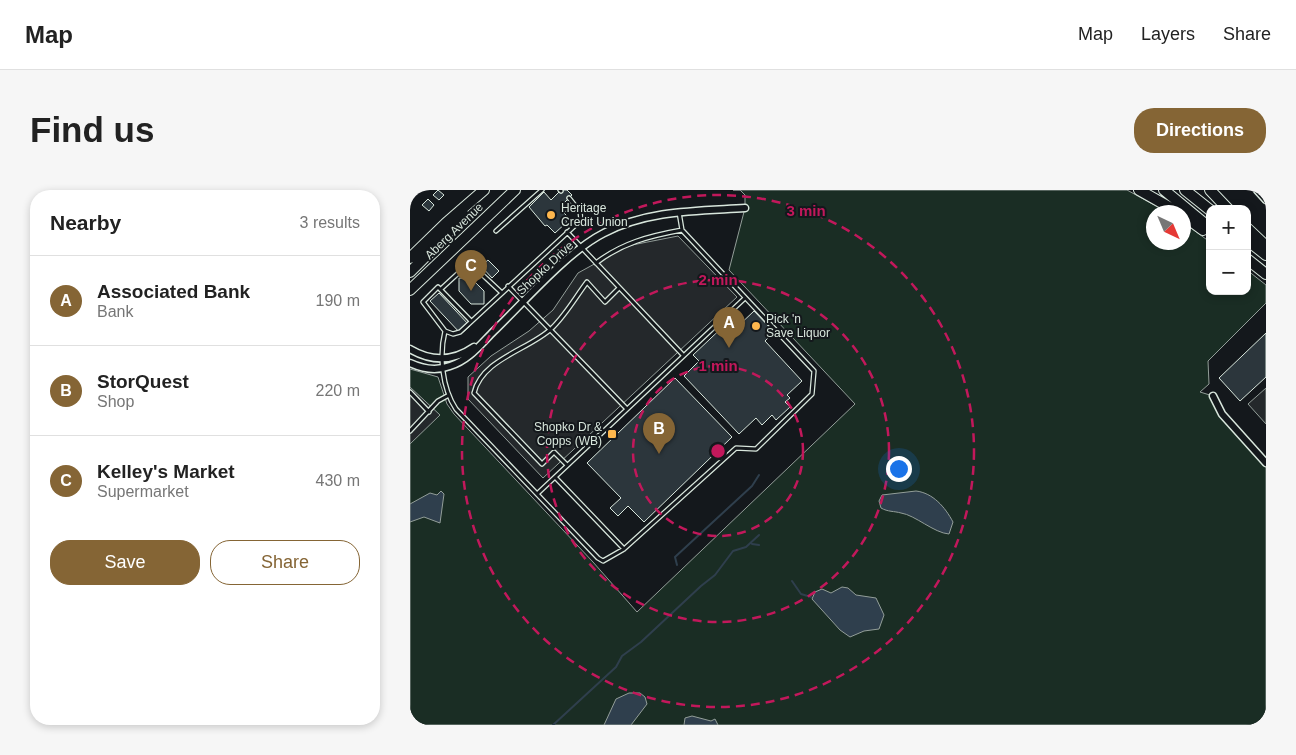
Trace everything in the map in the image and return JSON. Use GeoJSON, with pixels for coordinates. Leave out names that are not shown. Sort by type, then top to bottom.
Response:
{"type":"FeatureCollection","features":[{"type":"Feature","properties":{"kind":"main road","name":"Aberg Avenue"},"geometry":{"type":"LineString","coordinates":[[410,290],[515,190]]}},
{"type":"Feature","properties":{"kind":"main road"},"geometry":{"type":"LineString","coordinates":[[1139,190],[1166,205]]}},
{"type":"Feature","properties":{"kind":"main road"},"geometry":{"type":"LineString","coordinates":[[1164,190],[1206,225]]}},
{"type":"Feature","properties":{"kind":"main road"},"geometry":{"type":"LineString","coordinates":[[1185,190],[1206,207]]}},
{"type":"Feature","properties":{"kind":"main road"},"geometry":{"type":"LineString","coordinates":[[1210,190],[1224,205]]}},
{"type":"Feature","properties":{"kind":"main road","name":"Aberg Avenue"},"geometry":{"type":"LineString","coordinates":[[410,258],[480,193]]}},
{"type":"Feature","properties":{"kind":"main road"},"geometry":{"type":"LineString","coordinates":[[410,272],[442,239],[480,193]]}},
{"type":"Feature","properties":{"kind":"main road"},"geometry":{"type":"LineString","coordinates":[[1191,221],[1206,231]]}},
{"type":"Feature","properties":{"kind":"main road"},"geometry":{"type":"LineString","coordinates":[[1251,232],[1266,246]]}},
{"type":"Feature","properties":{"kind":"main road"},"geometry":{"type":"LineString","coordinates":[[1251,243],[1266,255]]}},
{"type":"Feature","properties":{"kind":"main road"},"geometry":{"type":"LineString","coordinates":[[1251,262],[1266,274]]}},
{"type":"Feature","properties":{"kind":"street"},"geometry":{"type":"LineString","coordinates":[[1257,190],[1266,200]]}},
{"type":"Feature","properties":{"kind":"street","name":"Shopko Drive"},"geometry":{"type":"LineString","coordinates":[[444,369],[467,358],[582,248],[604,233],[637,219],[679,212],[745,208]]}},
{"type":"Feature","properties":{"kind":"street","name":"Shopko Drive"},"geometry":{"type":"LineString","coordinates":[[443,359],[464,354],[486,340]]}},
{"type":"Feature","properties":{"kind":"street"},"geometry":{"type":"LineString","coordinates":[[410,349],[427,356],[443,359]]}},
{"type":"Feature","properties":{"kind":"street"},"geometry":{"type":"LineString","coordinates":[[410,363],[422,368],[444,369]]}},
{"type":"Feature","properties":{"kind":"street"},"geometry":{"type":"LineString","coordinates":[[1213,396],[1222,414],[1266,463]]}},
{"type":"Feature","properties":{"kind":"lane"},"geometry":{"type":"LineString","coordinates":[[496,231],[542,190]]}},
{"type":"Feature","properties":{"kind":"lane"},"geometry":{"type":"LineString","coordinates":[[471,321],[438,287],[423,302],[445,331],[453,334],[460,332],[580,220],[580,212],[569,198]]}},
{"type":"Feature","properties":{"kind":"lane"},"geometry":{"type":"LineString","coordinates":[[445,331],[443,359],[449,395],[466,421],[598,558],[603,561],[607,560],[624,549],[736,448],[756,449],[812,394],[814,371],[682,230],[679,212]]}},
{"type":"Feature","properties":{"kind":"lane"},"geometry":{"type":"LineString","coordinates":[[596,263],[628,243],[648,236],[682,230]]}},
{"type":"Feature","properties":{"kind":"lane"},"geometry":{"type":"LineString","coordinates":[[567,232],[683,355]]}},
{"type":"Feature","properties":{"kind":"lane"},"geometry":{"type":"LineString","coordinates":[[441,289],[467,264],[471,264],[502,292]]}},
{"type":"Feature","properties":{"kind":"lane"},"geometry":{"type":"LineString","coordinates":[[567,465],[554,452],[542,464],[474,393],[476,385],[498,362],[550,329],[586,282],[605,302],[619,288]]}},
{"type":"Feature","properties":{"kind":"lane"},"geometry":{"type":"LineString","coordinates":[[508,286],[626,408]]}},
{"type":"Feature","properties":{"kind":"lane"},"geometry":{"type":"LineString","coordinates":[[537,494],[626,408],[745,298]]}},
{"type":"Feature","properties":{"kind":"lane"},"geometry":{"type":"LineString","coordinates":[[410,392],[429,412]]}},
{"type":"Feature","properties":{"kind":"lane"},"geometry":{"type":"LineString","coordinates":[[410,431],[438,401],[449,395]]}},
{"type":"Feature","properties":{"kind":"lane"},"geometry":{"type":"LineString","coordinates":[[555,477],[624,549]]}},
{"type":"Feature","properties":{"kind":"green space"},"geometry":{"type":"Polygon","coordinates":[[[740,190],[1127,190],[1154,205],[1146,205],[1146,250],[1191,250],[1191,228],[1206,239],[1206,295],[1251,295],[1251,273],[1266,285],[1266,303],[1208,361],[1209,384],[1200,392],[1213,396],[1216,405],[1266,463],[1266,725],[410,725],[410,369],[438,377],[447,404],[454,414],[593,562],[637,612],[855,404],[729,270],[745,208],[745,195],[740,190]]]}},
{"type":"Feature","properties":{"kind":"shaded area"},"geometry":{"type":"Polygon","coordinates":[[[678,236],[737,297],[543,478],[468,399],[468,377],[491,356],[529,331],[553,310],[578,273],[627,246],[678,236]]]}},
{"type":"Feature","properties":{"kind":"shaded area"},"geometry":{"type":"Polygon","coordinates":[[[410,387],[440,415],[410,444],[410,387]]]}},
{"type":"Feature","properties":{"kind":"shaded area"},"geometry":{"type":"Polygon","coordinates":[[[1266,388],[1266,424],[1248,404],[1266,388]]]}},
{"type":"Feature","properties":{"kind":"water"},"geometry":{"type":"Polygon","coordinates":[[[441,491],[444,494],[440,523],[424,517],[410,522],[410,504],[430,493],[437,495],[441,491]]]}},
{"type":"Feature","properties":{"kind":"water"},"geometry":{"type":"Polygon","coordinates":[[[916,491],[933,498],[946,511],[953,522],[949,534],[937,531],[906,514],[881,508],[879,501],[882,495],[916,491]]]}},
{"type":"Feature","properties":{"kind":"water"},"geometry":{"type":"Polygon","coordinates":[[[842,587],[848,588],[856,595],[876,598],[884,615],[879,629],[864,631],[850,637],[840,630],[812,599],[815,592],[822,589],[831,593],[842,587]]]}},
{"type":"Feature","properties":{"kind":"water"},"geometry":{"type":"Polygon","coordinates":[[[629,693],[640,693],[645,697],[647,704],[631,725],[604,725],[616,699],[629,693]]]}},
{"type":"Feature","properties":{"kind":"water"},"geometry":{"type":"Polygon","coordinates":[[[692,716],[711,721],[715,719],[718,725],[684,725],[685,718],[692,716]]]}},
{"type":"Feature","properties":{"kind":"building"},"geometry":{"type":"Polygon","coordinates":[[[438,190],[444,195],[439,200],[433,195],[438,190]]]}},
{"type":"Feature","properties":{"kind":"building"},"geometry":{"type":"Polygon","coordinates":[[[561,190],[567,190],[572,195],[563,204],[568,209],[564,213],[568,217],[567,222],[555,233],[547,225],[545,226],[529,207],[544,192],[551,200],[561,190]]]}},
{"type":"Feature","properties":{"kind":"building"},"geometry":{"type":"Polygon","coordinates":[[[428,199],[434,205],[429,211],[422,205],[428,199]]]}},
{"type":"Feature","properties":{"kind":"building"},"geometry":{"type":"Polygon","coordinates":[[[488,260],[499,271],[492,278],[481,266],[488,260]]]}},
{"type":"Feature","properties":{"kind":"building"},"geometry":{"type":"Polygon","coordinates":[[[459,278],[472,279],[484,291],[484,304],[471,304],[459,291],[459,278]]]}},
{"type":"Feature","properties":{"kind":"building"},"geometry":{"type":"Polygon","coordinates":[[[439,293],[470,326],[461,334],[430,301],[439,293]]]}},
{"type":"Feature","properties":{"kind":"building"},"geometry":{"type":"Polygon","coordinates":[[[754,311],[774,332],[765,341],[802,381],[787,395],[790,398],[785,402],[790,407],[776,420],[772,415],[762,425],[756,418],[739,434],[684,376],[699,361],[693,355],[728,322],[735,329],[754,311]]]}},
{"type":"Feature","properties":{"kind":"building"},"geometry":{"type":"Polygon","coordinates":[[[1266,333],[1266,377],[1240,401],[1219,378],[1266,333]]]}},
{"type":"Feature","properties":{"kind":"building"},"geometry":{"type":"Polygon","coordinates":[[[675,378],[732,437],[644,522],[628,506],[618,516],[610,508],[621,498],[587,463],[675,378]]]}},
{"type":"Feature","properties":{"kind":"waterway"},"geometry":{"type":"LineString","coordinates":[[677,565],[675,557],[752,486],[759,475]]}},
{"type":"Feature","properties":{"kind":"waterway"},"geometry":{"type":"LineString","coordinates":[[553,725],[616,667],[622,656],[641,642],[715,575],[733,551],[746,547],[759,535]]}},
{"type":"Feature","properties":{"kind":"waterway"},"geometry":{"type":"LineString","coordinates":[[752,544],[759,545]]}},
{"type":"Feature","properties":{"kind":"waterway"},"geometry":{"type":"LineString","coordinates":[[792,581],[801,594],[811,597]]}},
{"type":"Feature","properties":{"kind":"power"},"geometry":{"type":"LineString","coordinates":[[1263,190],[1266,194]]}},
{"type":"Feature","properties":{"kind":"place","name":"Heritage Credit Union"},"geometry":{"type":"Point","coordinates":[551,215]}},
{"type":"Feature","properties":{"kind":"place","name":"Kelley's Market"},"geometry":{"type":"Point","coordinates":[471,291]}},
{"type":"Feature","properties":{"kind":"place","name":"Pick 'n Save Liquor"},"geometry":{"type":"Point","coordinates":[756,326]}},
{"type":"Feature","properties":{"kind":"place","name":"Associated Bank"},"geometry":{"type":"Point","coordinates":[729,348]}},
{"type":"Feature","properties":{"kind":"place","name":"Shopko Dr & Copps (WB)"},"geometry":{"type":"Point","coordinates":[612,434]}},
{"type":"Feature","properties":{"kind":"place","name":"StorQuest"},"geometry":{"type":"Point","coordinates":[659,454]}}]}
